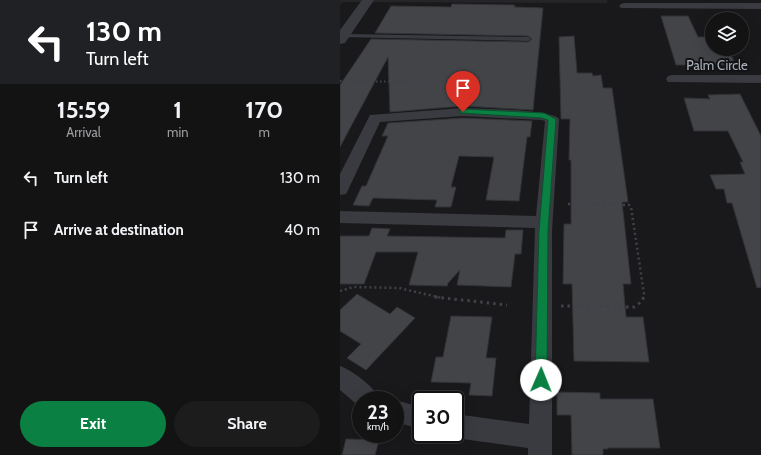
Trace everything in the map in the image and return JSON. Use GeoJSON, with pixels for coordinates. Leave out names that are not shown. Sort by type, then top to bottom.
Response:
{"type":"FeatureCollection","features":[{"type":"Feature","properties":{"kind":"street"},"geometry":{"type":"LineString","coordinates":[[340,21],[355,0]]}},
{"type":"Feature","properties":{"kind":"street"},"geometry":{"type":"LineString","coordinates":[[341,37],[368,0]]}},
{"type":"Feature","properties":{"kind":"street"},"geometry":{"type":"LineString","coordinates":[[625,6],[761,6]]}},
{"type":"Feature","properties":{"kind":"street","name":"Palm Circle"},"geometry":{"type":"LineString","coordinates":[[672,79],[760,81]]}},
{"type":"Feature","properties":{"kind":"street"},"geometry":{"type":"LineString","coordinates":[[340,190],[375,118],[463,112],[544,116],[552,119],[544,222],[540,447],[464,428]]}},
{"type":"Feature","properties":{"kind":"street"},"geometry":{"type":"LineString","coordinates":[[340,217],[544,222]]}},
{"type":"Feature","properties":{"kind":"street"},"geometry":{"type":"LineString","coordinates":[[340,376],[358,391]]}},
{"type":"Feature","properties":{"kind":"lane"},"geometry":{"type":"LineString","coordinates":[[341,37],[528,39]]}},
{"type":"Feature","properties":{"kind":"path"},"geometry":{"type":"LineString","coordinates":[[340,81],[420,82],[424,84],[425,101]]}},
{"type":"Feature","properties":{"kind":"path"},"geometry":{"type":"LineString","coordinates":[[560,306],[634,307],[639,305],[643,300],[644,294],[631,207],[627,204],[568,204]]}},
{"type":"Feature","properties":{"kind":"path"},"geometry":{"type":"LineString","coordinates":[[340,291],[353,287],[400,288],[437,298],[507,305]]}},
{"type":"Feature","properties":{"kind":"shaded area"},"geometry":{"type":"Polygon","coordinates":[[[340,0],[607,0],[607,3],[342,2],[340,5],[340,0]]]}},
{"type":"Feature","properties":{"kind":"building"},"geometry":{"type":"Polygon","coordinates":[[[452,4],[515,5],[514,7],[543,8],[533,110],[463,106],[390,112],[388,57],[340,147],[340,85],[371,39],[528,42],[532,39],[528,36],[375,33],[391,6],[451,7],[452,4]]]}},
{"type":"Feature","properties":{"kind":"building"},"geometry":{"type":"Polygon","coordinates":[[[661,16],[688,16],[698,37],[705,37],[705,56],[732,56],[736,65],[676,65],[661,16]]]}},
{"type":"Feature","properties":{"kind":"building"},"geometry":{"type":"Polygon","coordinates":[[[574,36],[577,73],[592,73],[593,76],[601,75],[603,88],[612,88],[628,202],[622,202],[631,284],[623,284],[626,317],[643,317],[649,362],[574,361],[572,284],[563,284],[564,224],[571,224],[571,160],[569,160],[570,119],[561,119],[559,37],[574,36]]]}},
{"type":"Feature","properties":{"kind":"building"},"geometry":{"type":"Polygon","coordinates":[[[740,94],[761,136],[761,287],[757,288],[732,203],[727,203],[724,189],[716,189],[710,175],[745,174],[740,162],[743,162],[728,131],[694,131],[684,98],[710,99],[708,95],[740,94]]]}},
{"type":"Feature","properties":{"kind":"building"},"geometry":{"type":"Polygon","coordinates":[[[463,118],[532,121],[530,137],[527,137],[519,201],[486,200],[494,157],[459,156],[451,187],[456,187],[451,207],[435,207],[437,200],[373,198],[369,206],[353,205],[362,186],[366,186],[388,136],[382,136],[388,123],[463,118]]]}},
{"type":"Feature","properties":{"kind":"building"},"geometry":{"type":"Polygon","coordinates":[[[372,228],[390,229],[387,236],[505,238],[506,230],[523,230],[521,254],[515,254],[511,287],[457,285],[460,270],[447,286],[409,285],[418,252],[376,252],[364,284],[340,284],[340,236],[369,236],[372,228]]]}},
{"type":"Feature","properties":{"kind":"building"},"geometry":{"type":"Polygon","coordinates":[[[357,294],[390,314],[397,307],[415,318],[366,370],[347,358],[361,344],[340,331],[340,310],[357,294]]]}},
{"type":"Feature","properties":{"kind":"building"},"geometry":{"type":"Polygon","coordinates":[[[451,316],[492,317],[486,358],[496,358],[492,396],[469,395],[471,383],[431,382],[436,357],[443,357],[451,316]]]}},
{"type":"Feature","properties":{"kind":"building"},"geometry":{"type":"Polygon","coordinates":[[[557,392],[600,393],[600,399],[653,399],[660,448],[607,448],[608,449],[603,449],[603,455],[572,455],[571,415],[557,415],[557,392]]]}},
{"type":"Feature","properties":{"kind":"building"},"geometry":{"type":"Polygon","coordinates":[[[346,439],[352,439],[352,443],[378,443],[375,455],[342,455],[346,439]]]}},
{"type":"Feature","properties":{"kind":"route"},"geometry":{"type":"LineString","coordinates":[[463,112],[544,116],[552,119],[543,231],[541,380]]}}]}
